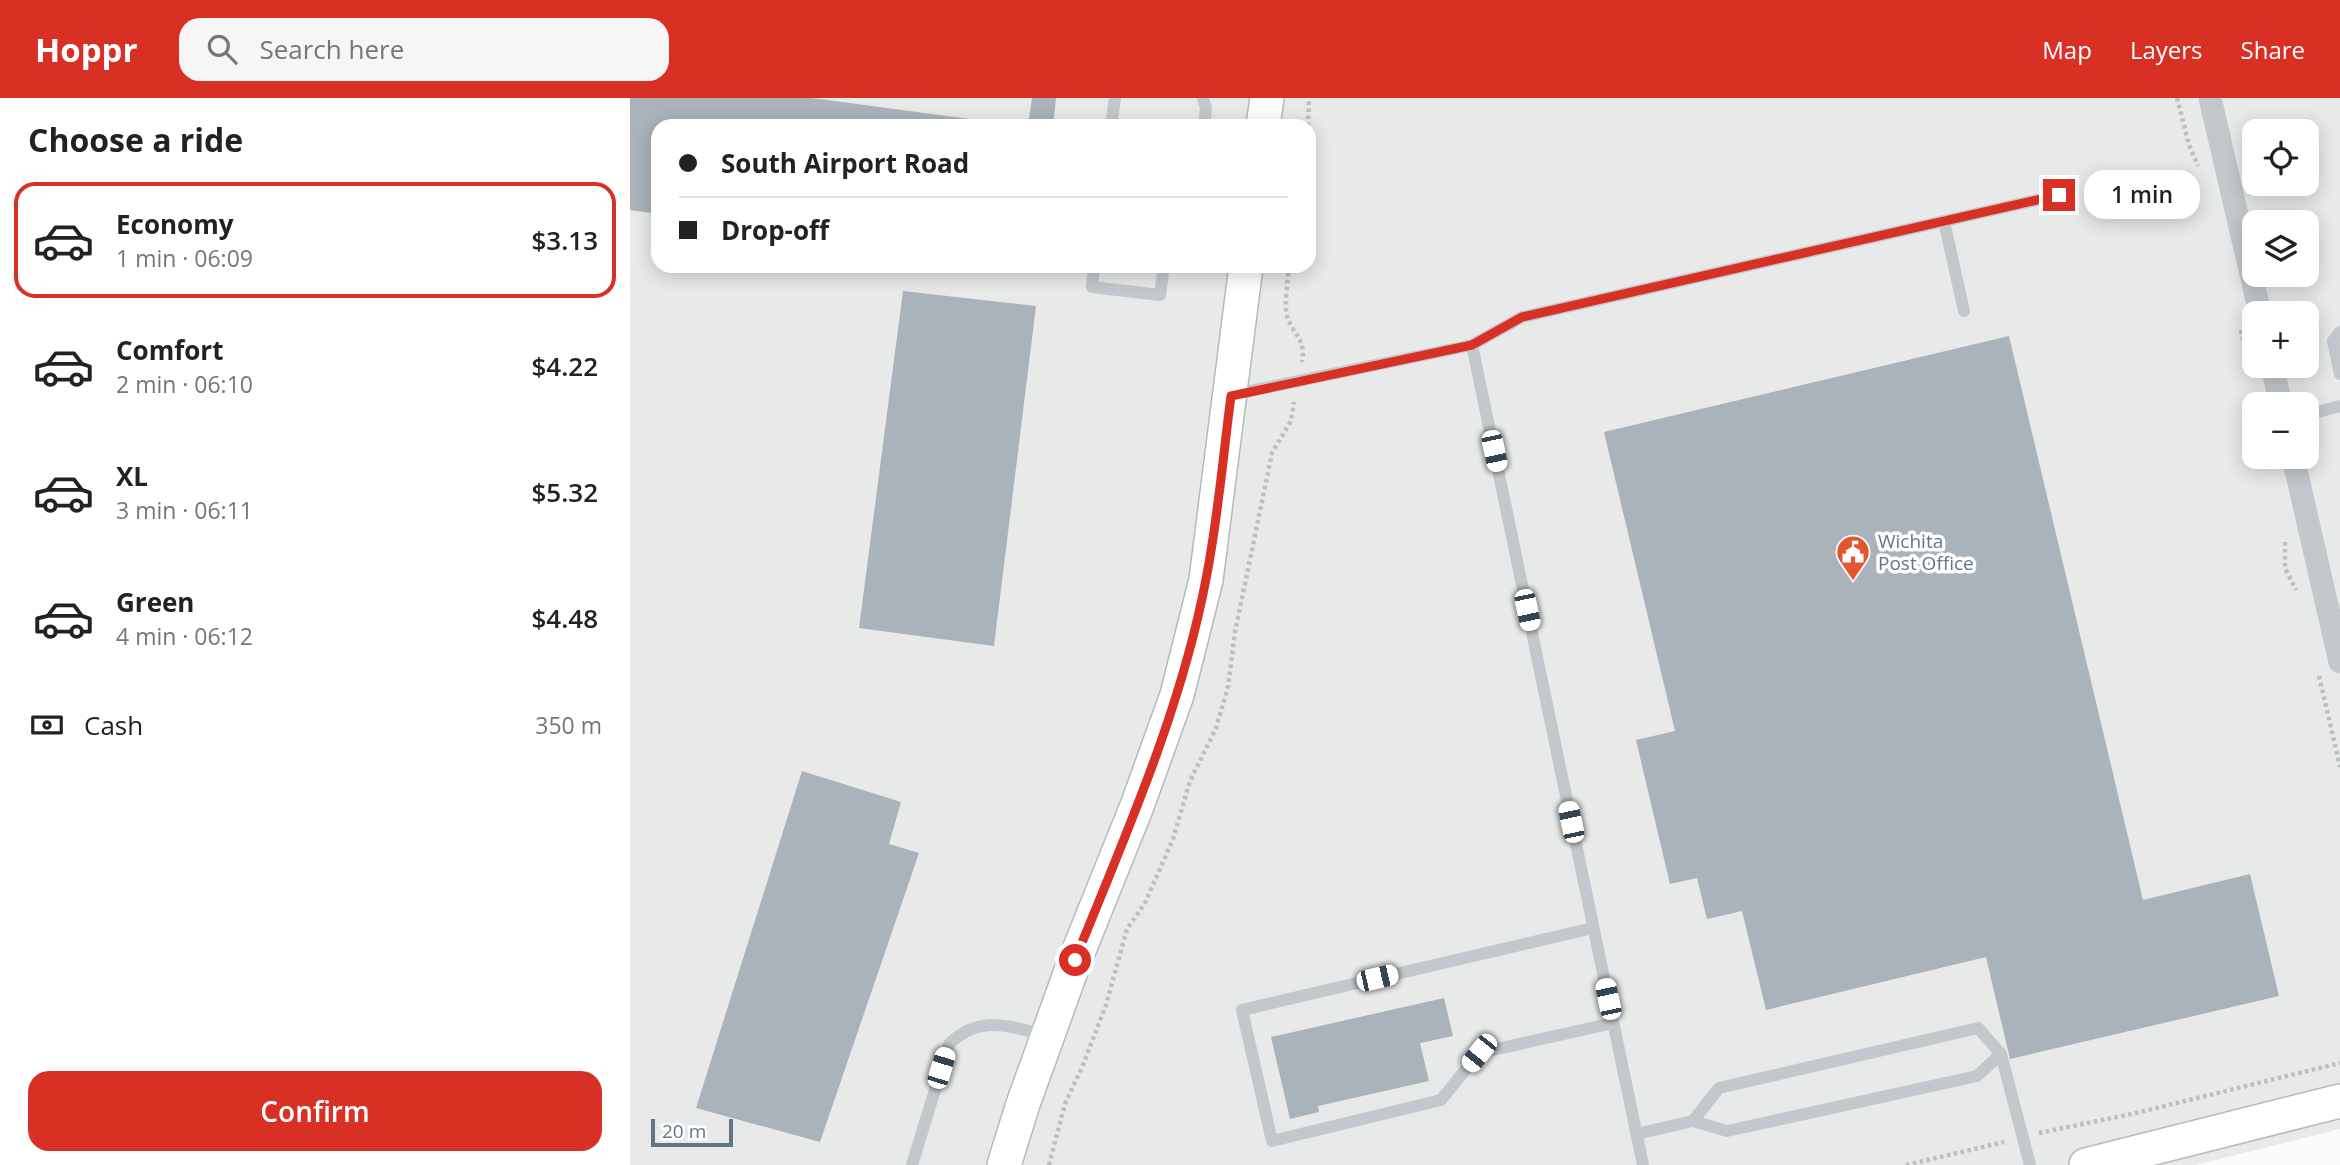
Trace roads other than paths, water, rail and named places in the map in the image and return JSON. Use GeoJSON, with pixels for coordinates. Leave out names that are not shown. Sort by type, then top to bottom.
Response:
{"type":"FeatureCollection","features":[{"type":"Feature","properties":{"kind":"street"},"geometry":{"type":"LineString","coordinates":[[1264,119],[1267,98]]}},
{"type":"Feature","properties":{"kind":"street"},"geometry":{"type":"LineString","coordinates":[[2210,98],[2257,301]]}},
{"type":"Feature","properties":{"kind":"street"},"geometry":{"type":"LineString","coordinates":[[1004,1165],[1047,1036],[1137,806],[1177,695],[1206,580],[1245,273]]}},
{"type":"Feature","properties":{"kind":"street"},"geometry":{"type":"LineString","coordinates":[[2296,469],[2340,662]]}},
{"type":"Feature","properties":{"kind":"street"},"geometry":{"type":"LineString","coordinates":[[2086,1165],[2340,1101]]}},
{"type":"Feature","properties":{"kind":"lane"},"geometry":{"type":"LineString","coordinates":[[1112,119],[1115,98]]}},
{"type":"Feature","properties":{"kind":"lane"},"geometry":{"type":"LineString","coordinates":[[1203,98],[1206,108],[1205,119]]}},
{"type":"Feature","properties":{"kind":"lane"},"geometry":{"type":"LineString","coordinates":[[1231,396],[1472,345],[1522,317],[2059,195]]}},
{"type":"Feature","properties":{"kind":"lane"},"geometry":{"type":"LineString","coordinates":[[1944,221],[1964,311]]}},
{"type":"Feature","properties":{"kind":"lane"},"geometry":{"type":"LineString","coordinates":[[1093,273],[1092,287],[1160,295],[1163,273]]}},
{"type":"Feature","properties":{"kind":"lane"},"geometry":{"type":"LineString","coordinates":[[2340,332],[2333,341],[2340,374]]}},
{"type":"Feature","properties":{"kind":"lane"},"geometry":{"type":"LineString","coordinates":[[1472,345],[1643,1165]]}},
{"type":"Feature","properties":{"kind":"lane"},"geometry":{"type":"LineString","coordinates":[[2319,412],[2340,406]]}},
{"type":"Feature","properties":{"kind":"lane"},"geometry":{"type":"LineString","coordinates":[[1593,928],[1242,1010],[1272,1142],[1441,1100],[1479,1053],[1613,1023]]}},
{"type":"Feature","properties":{"kind":"lane"},"geometry":{"type":"LineString","coordinates":[[912,1165],[948,1044],[962,1031],[988,1025],[1007,1025],[1047,1036]]}},
{"type":"Feature","properties":{"kind":"lane"},"geometry":{"type":"LineString","coordinates":[[1693,1121],[1718,1088],[1979,1028],[2001,1054],[2030,1165]]}},
{"type":"Feature","properties":{"kind":"lane"},"geometry":{"type":"LineString","coordinates":[[1636,1134],[1693,1121],[1727,1131],[1977,1076],[2001,1054]]}},
{"type":"Feature","properties":{"kind":"place","name":"Wichita Post Office"},"geometry":{"type":"Point","coordinates":[1853,582]}}]}
